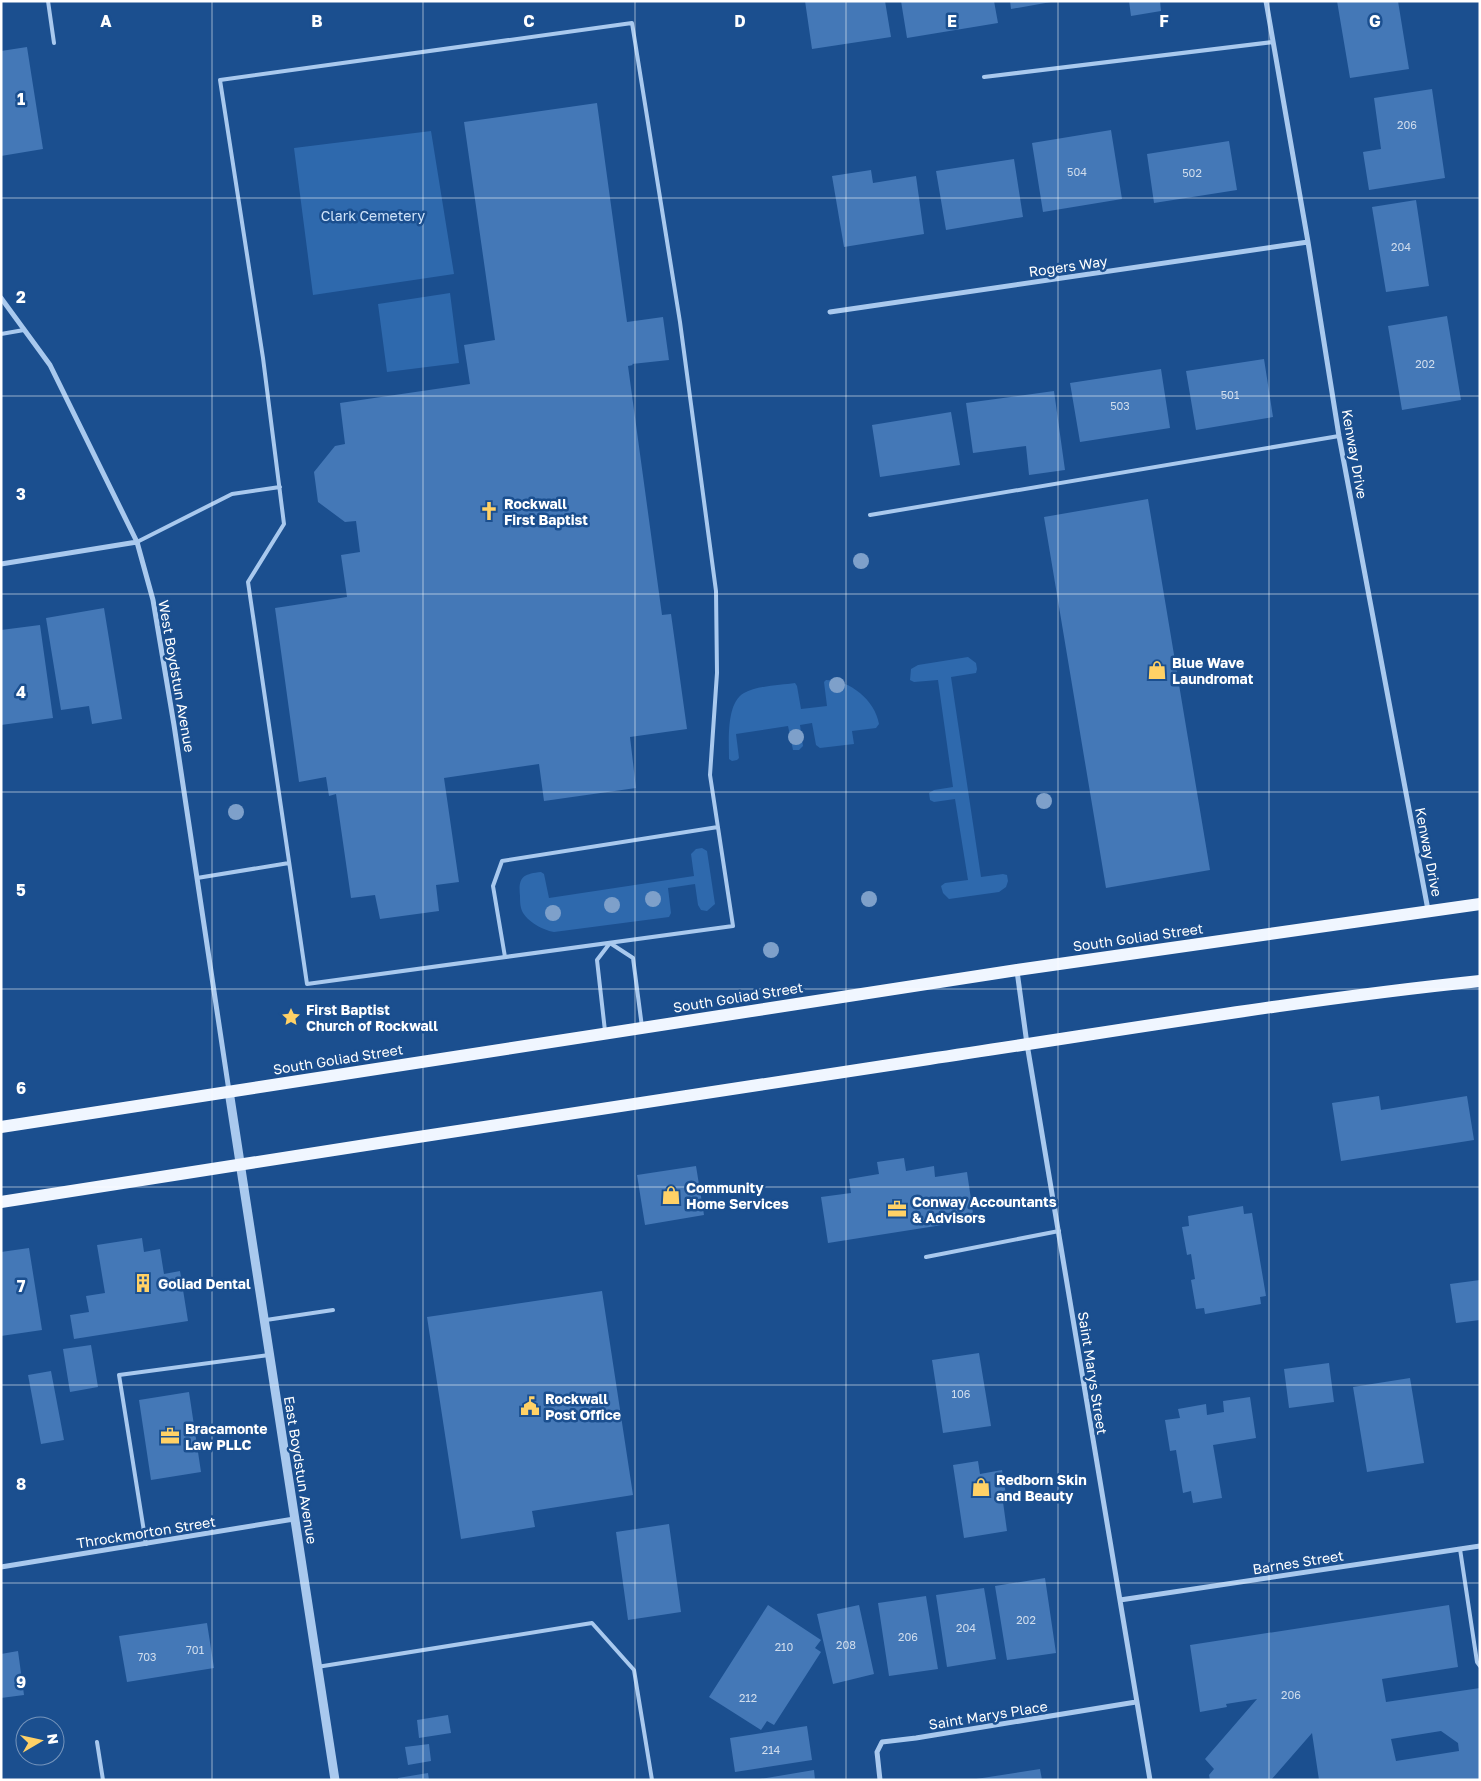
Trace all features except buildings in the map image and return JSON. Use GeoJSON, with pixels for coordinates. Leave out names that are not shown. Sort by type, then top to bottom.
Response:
{"type":"FeatureCollection","features":[{"type":"Feature","properties":{"kind":"main road","name":"South Goliad Street"},"geometry":{"type":"LineString","coordinates":[[1,1127],[1017,970],[1480,904]]}},
{"type":"Feature","properties":{"kind":"main road"},"geometry":{"type":"LineString","coordinates":[[1,1202],[1027,1044],[1351,997],[1480,981]]}},
{"type":"Feature","properties":{"kind":"street","name":"Kenway Drive"},"geometry":{"type":"LineString","coordinates":[[1266,1],[1308,242],[1339,436],[1428,910]]}},
{"type":"Feature","properties":{"kind":"street","name":"Rogers Way"},"geometry":{"type":"LineString","coordinates":[[830,312],[1308,242]]}},
{"type":"Feature","properties":{"kind":"street","name":"West Boydstun Avenue"},"geometry":{"type":"LineString","coordinates":[[1,298],[50,365],[137,542],[153,600],[229,1091]]}},
{"type":"Feature","properties":{"kind":"street"},"geometry":{"type":"LineString","coordinates":[[1,564],[137,542]]}},
{"type":"Feature","properties":{"kind":"street","name":"Saint Marys Street"},"geometry":{"type":"LineString","coordinates":[[1017,970],[1027,1044],[1150,1780]]}},
{"type":"Feature","properties":{"kind":"street","name":"East Boydstun Avenue"},"geometry":{"type":"LineString","coordinates":[[229,1091],[334,1780]]}},
{"type":"Feature","properties":{"kind":"street","name":"Throckmorton Street"},"geometry":{"type":"LineString","coordinates":[[1,1567],[294,1519]]}},
{"type":"Feature","properties":{"kind":"street","name":"Barnes Street"},"geometry":{"type":"LineString","coordinates":[[1120,1600],[1480,1546]]}},
{"type":"Feature","properties":{"kind":"street","name":"Saint Marys Place"},"geometry":{"type":"LineString","coordinates":[[880,1780],[877,1752],[882,1742],[1136,1702]]}},
{"type":"Feature","properties":{"kind":"lane"},"geometry":{"type":"LineString","coordinates":[[48,1],[54,43]]}},
{"type":"Feature","properties":{"kind":"lane"},"geometry":{"type":"LineString","coordinates":[[632,23],[680,322],[716,592],[717,673],[710,775],[734,926],[307,984],[248,582],[284,524],[280,487],[263,358],[220,80],[632,23]]}},
{"type":"Feature","properties":{"kind":"lane"},"geometry":{"type":"LineString","coordinates":[[984,77],[1273,42]]}},
{"type":"Feature","properties":{"kind":"lane"},"geometry":{"type":"LineString","coordinates":[[1,334],[24,330]]}},
{"type":"Feature","properties":{"kind":"lane"},"geometry":{"type":"LineString","coordinates":[[870,514],[1339,436]]}},
{"type":"Feature","properties":{"kind":"lane"},"geometry":{"type":"LineString","coordinates":[[137,542],[232,494],[280,487]]}},
{"type":"Feature","properties":{"kind":"lane"},"geometry":{"type":"LineString","coordinates":[[505,957],[493,886],[502,861],[718,827]]}},
{"type":"Feature","properties":{"kind":"lane"},"geometry":{"type":"LineString","coordinates":[[197,878],[289,863]]}},
{"type":"Feature","properties":{"kind":"lane"},"geometry":{"type":"LineString","coordinates":[[610,942],[633,958],[642,1027]]}},
{"type":"Feature","properties":{"kind":"lane"},"geometry":{"type":"LineString","coordinates":[[606,1033],[597,960],[610,942]]}},
{"type":"Feature","properties":{"kind":"lane"},"geometry":{"type":"LineString","coordinates":[[926,1257],[1058,1231]]}},
{"type":"Feature","properties":{"kind":"lane"},"geometry":{"type":"LineString","coordinates":[[264,1321],[333,1310]]}},
{"type":"Feature","properties":{"kind":"lane"},"geometry":{"type":"LineString","coordinates":[[146,1544],[119,1376],[269,1354]]}},
{"type":"Feature","properties":{"kind":"lane"},"geometry":{"type":"LineString","coordinates":[[1460,1549],[1477,1662],[1480,1666]]}},
{"type":"Feature","properties":{"kind":"lane"},"geometry":{"type":"LineString","coordinates":[[317,1667],[592,1623],[634,1670],[652,1780]]}},
{"type":"Feature","properties":{"kind":"lane"},"geometry":{"type":"LineString","coordinates":[[97,1742],[103,1780]]}},
{"type":"Feature","properties":{"kind":"green space","name":"Clark Cemetery"},"geometry":{"type":"Polygon","coordinates":[[[431,131],[454,274],[313,295],[294,148],[431,131]]]}},
{"type":"Feature","properties":{"kind":"green space"},"geometry":{"type":"Polygon","coordinates":[[[450,293],[459,363],[387,372],[378,304],[450,293]]]}},
{"type":"Feature","properties":{"kind":"green space"},"geometry":{"type":"Polygon","coordinates":[[[968,657],[976,663],[976,673],[951,677],[981,877],[1003,874],[1007,875],[1008,881],[1006,887],[999,892],[949,899],[943,893],[941,886],[945,883],[968,880],[955,799],[934,802],[930,800],[929,793],[934,790],[953,787],[938,680],[914,682],[910,680],[911,669],[918,665],[968,657]]]}},
{"type":"Feature","properties":{"kind":"green space"},"geometry":{"type":"Polygon","coordinates":[[[826,680],[844,684],[860,693],[877,715],[879,724],[876,728],[852,731],[854,744],[820,748],[816,745],[812,723],[800,725],[803,746],[799,750],[793,750],[788,726],[736,734],[739,758],[732,761],[729,759],[731,713],[738,698],[744,693],[762,687],[795,683],[801,709],[827,706],[824,682],[826,680]]]}},
{"type":"Feature","properties":{"kind":"green space"},"geometry":{"type":"Polygon","coordinates":[[[702,848],[707,851],[715,904],[707,911],[701,910],[698,905],[695,884],[668,888],[671,913],[669,917],[554,932],[534,924],[526,917],[521,908],[520,885],[526,875],[541,872],[544,874],[549,898],[694,876],[691,854],[696,849],[702,848]]]}},
{"type":"Feature","properties":{"kind":"place","name":"Rockwall First Baptist"},"geometry":{"type":"Point","coordinates":[489,511]}},
{"type":"Feature","properties":{"kind":"place","name":"Blue Wave Laundromat"},"geometry":{"type":"Point","coordinates":[1157,670]}},
{"type":"Feature","properties":{"kind":"place","name":"First Baptist Church of Rockwall"},"geometry":{"type":"Point","coordinates":[291,1017]}},
{"type":"Feature","properties":{"kind":"place","name":"Community Home Services"},"geometry":{"type":"Point","coordinates":[671,1195]}},
{"type":"Feature","properties":{"kind":"place","name":"Conway Accountants & Advisors"},"geometry":{"type":"Point","coordinates":[897,1209]}},
{"type":"Feature","properties":{"kind":"place","name":"Goliad Dental"},"geometry":{"type":"Point","coordinates":[143,1283]}},
{"type":"Feature","properties":{"kind":"place","name":"Rockwall Post Office"},"geometry":{"type":"Point","coordinates":[530,1406]}},
{"type":"Feature","properties":{"kind":"place","name":"Bracamonte Law PLLC"},"geometry":{"type":"Point","coordinates":[170,1436]}},
{"type":"Feature","properties":{"kind":"place","name":"Redborn Skin and Beauty"},"geometry":{"type":"Point","coordinates":[981,1487]}}]}
